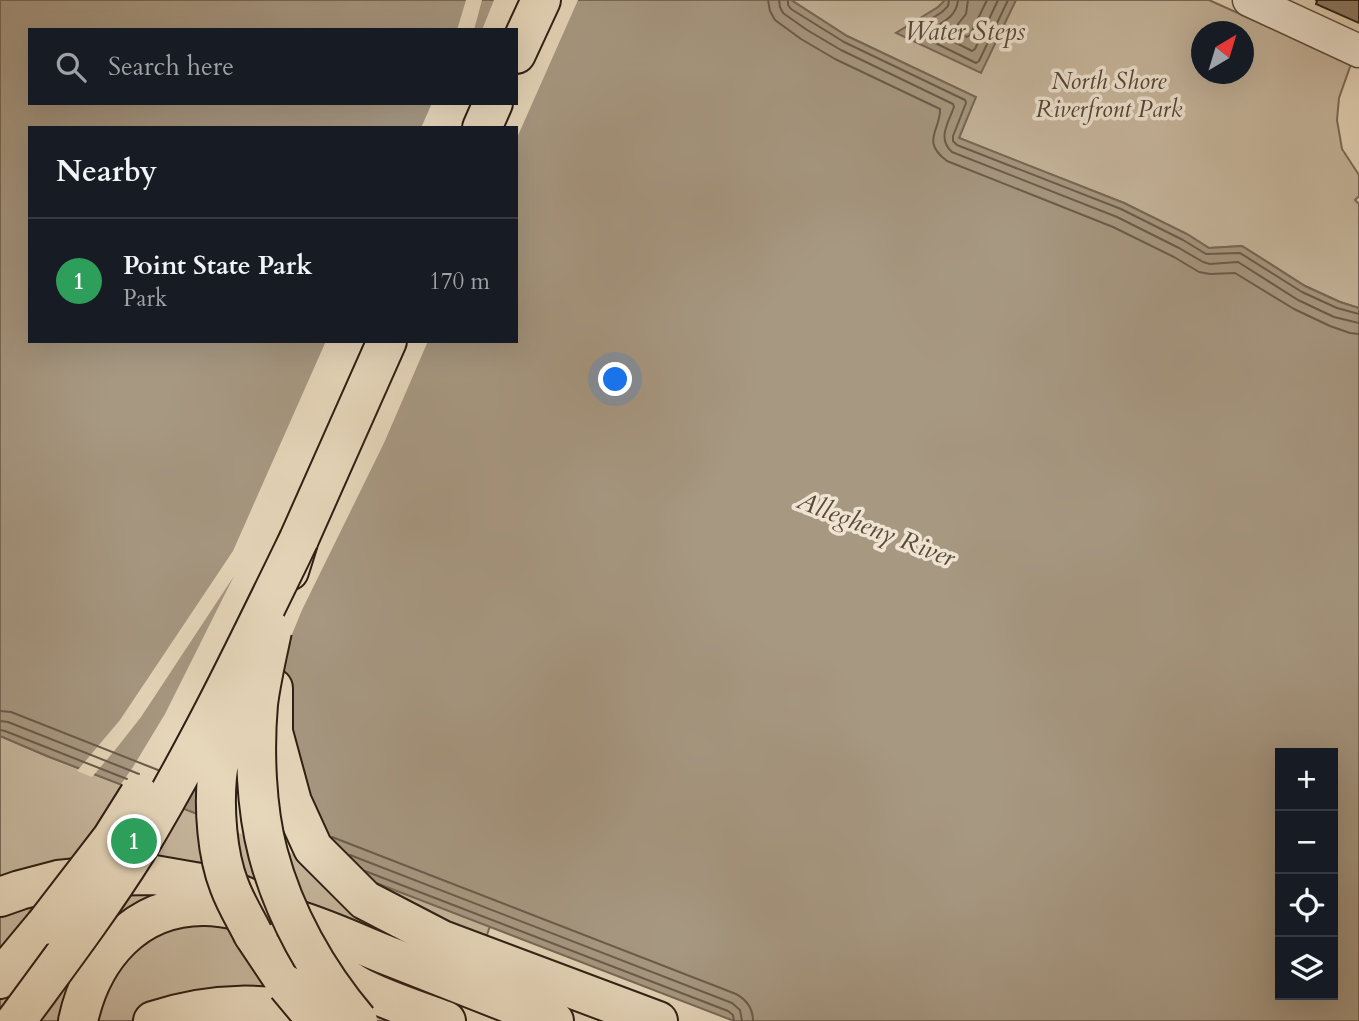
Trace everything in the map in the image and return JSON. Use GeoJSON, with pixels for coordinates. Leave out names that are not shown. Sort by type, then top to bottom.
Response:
{"type":"FeatureCollection","features":[{"type":"Feature","properties":{"kind":"main road"},"geometry":{"type":"LineString","coordinates":[[518,49],[540,0]]}},
{"type":"Feature","properties":{"kind":"main road"},"geometry":{"type":"LineString","coordinates":[[484,126],[493,105]]}},
{"type":"Feature","properties":{"kind":"main road"},"geometry":{"type":"LineString","coordinates":[[16,1021],[87,925],[135,851],[198,742],[250,641],[386,343]]}},
{"type":"Feature","properties":{"kind":"main road"},"geometry":{"type":"LineString","coordinates":[[298,538],[272,631],[258,702],[257,790],[268,852],[286,904],[309,952],[356,1021]]}},
{"type":"Feature","properties":{"kind":"main road"},"geometry":{"type":"LineString","coordinates":[[298,538],[264,618],[223,746],[217,776],[216,804],[222,860],[229,885],[253,934],[287,985],[317,1021]]}},
{"type":"Feature","properties":{"kind":"main road"},"geometry":{"type":"LineString","coordinates":[[0,979],[46,925],[112,838],[192,714],[298,538]]}},
{"type":"Feature","properties":{"kind":"main road"},"geometry":{"type":"LineString","coordinates":[[272,631],[273,733],[292,802],[313,848],[365,900],[442,940],[658,1021]]}},
{"type":"Feature","properties":{"kind":"main road"},"geometry":{"type":"LineString","coordinates":[[245,680],[241,747],[243,786],[262,869],[277,900],[293,926],[316,954],[337,972],[359,987],[446,1021]]}},
{"type":"Feature","properties":{"kind":"main road"},"geometry":{"type":"LineString","coordinates":[[0,897],[58,880],[97,876],[154,875],[223,887],[298,920],[554,1021]]}},
{"type":"Feature","properties":{"kind":"main road"},"geometry":{"type":"LineString","coordinates":[[78,1021],[87,989],[100,964],[128,932],[159,913],[206,906],[298,920]]}},
{"type":"Feature","properties":{"kind":"main road"},"geometry":{"type":"LineString","coordinates":[[152,1021],[200,1008],[238,1004],[289,1007],[356,1021]]}},
{"type":"Feature","properties":{"kind":"street"},"geometry":{"type":"LineString","coordinates":[[1249,0],[1359,51]]}},
{"type":"Feature","properties":{"kind":"green space","name":"North Shore Riverfront Park"},"geometry":{"type":"Polygon","coordinates":[[[791,0],[1209,0],[1351,64],[1339,98],[1337,120],[1342,149],[1359,175],[1359,196],[1355,200],[1359,204],[1359,308],[1305,286],[1242,246],[1209,248],[1124,203],[959,138],[975,97],[847,36],[791,0]]]}},
{"type":"Feature","properties":{"kind":"green space"},"geometry":{"type":"Polygon","coordinates":[[[0,736],[490,926],[457,1021],[0,1021],[0,736]]]}},
{"type":"Feature","properties":{"kind":"water","name":"Allegheny River"},"geometry":{"type":"Polygon","coordinates":[[[0,0],[791,0],[847,36],[976,97],[959,138],[1124,203],[1209,248],[1242,246],[1305,286],[1359,308],[1359,1021],[734,1021],[0,736],[0,0]]]}},
{"type":"Feature","properties":{"kind":"water","name":"Water Steps"},"geometry":{"type":"Polygon","coordinates":[[[945,0],[1016,0],[981,73],[896,33],[945,0]]]}},
{"type":"Feature","properties":{"kind":"pier"},"geometry":{"type":"Polygon","coordinates":[[[466,0],[482,0],[475,28],[458,28],[466,0]]]}},
{"type":"Feature","properties":{"kind":"pier"},"geometry":{"type":"Polygon","coordinates":[[[494,0],[578,0],[518,135],[518,126],[422,126],[431,105],[518,105],[518,28],[483,28],[494,0]]]}},
{"type":"Feature","properties":{"kind":"pier"},"geometry":{"type":"Polygon","coordinates":[[[325,343],[427,343],[384,443],[302,610],[281,672],[297,797],[363,881],[200,818],[200,778],[175,809],[119,787],[165,714],[234,576],[141,717],[115,750],[92,777],[77,771],[120,720],[233,551],[325,343]]]}},
{"type":"Feature","properties":{"kind":"building"},"geometry":{"type":"Polygon","coordinates":[[[1316,0],[1359,0],[1359,23],[1316,4],[1316,0]]]}},
{"type":"Feature","properties":{"kind":"place","name":"Point State Park"},"geometry":{"type":"Point","coordinates":[134,841]}}]}
